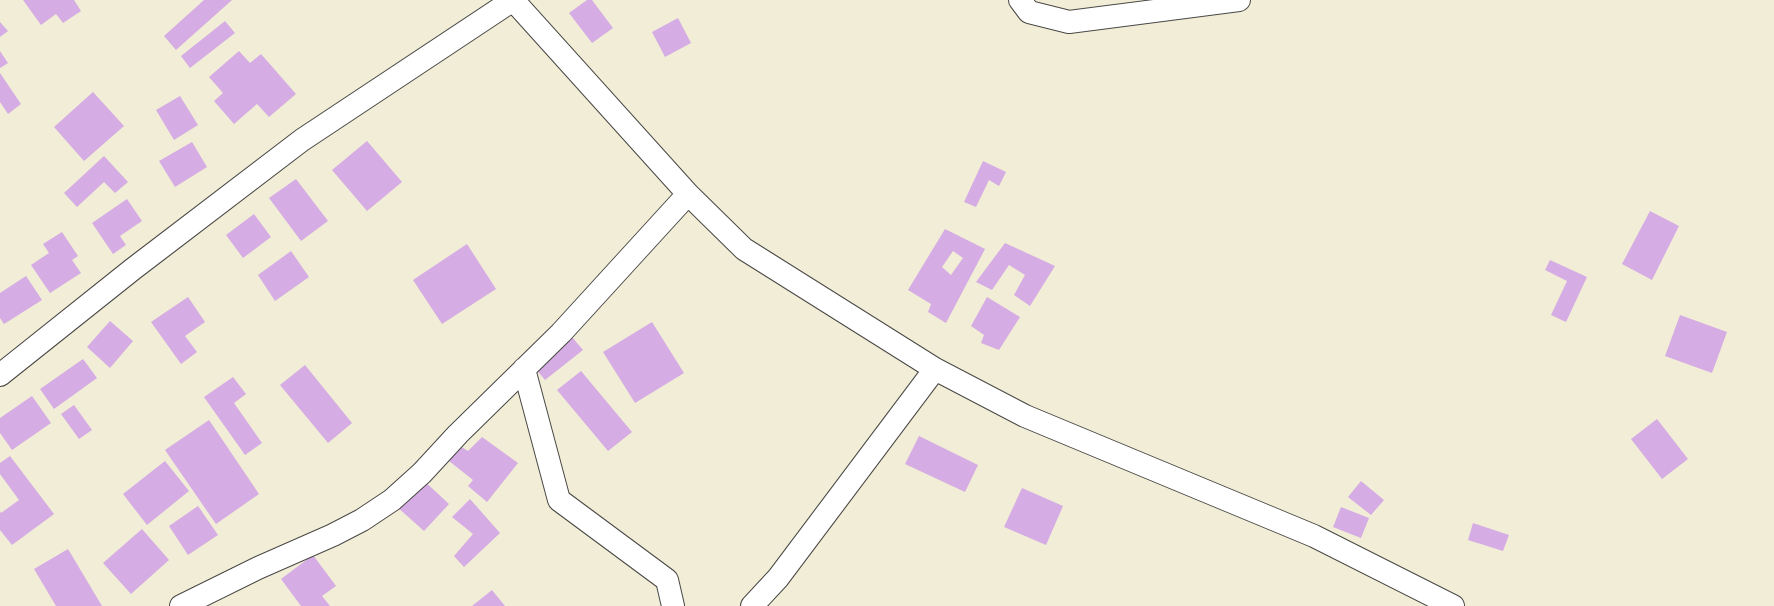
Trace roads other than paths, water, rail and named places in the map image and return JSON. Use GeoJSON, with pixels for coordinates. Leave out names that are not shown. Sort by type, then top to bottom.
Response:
{"type":"FeatureCollection","features":[{"type":"Feature","properties":{"kind":"street"},"geometry":{"type":"LineString","coordinates":[[0,375],[133,269],[302,140],[513,0],[688,194],[744,249],[935,369],[1025,416],[1314,536],[1453,606]]}},
{"type":"Feature","properties":{"kind":"street"},"geometry":{"type":"LineString","coordinates":[[1020,0],[1029,12],[1069,22],[1239,0]]}},
{"type":"Feature","properties":{"kind":"street"},"geometry":{"type":"LineString","coordinates":[[181,606],[258,568],[333,535],[362,520],[392,500],[422,473],[458,434],[562,333],[688,194]]}},
{"type":"Feature","properties":{"kind":"street"},"geometry":{"type":"LineString","coordinates":[[524,369],[559,500],[667,580],[673,606]]}},
{"type":"Feature","properties":{"kind":"street"},"geometry":{"type":"LineString","coordinates":[[752,606],[778,578],[935,369]]}}]}
